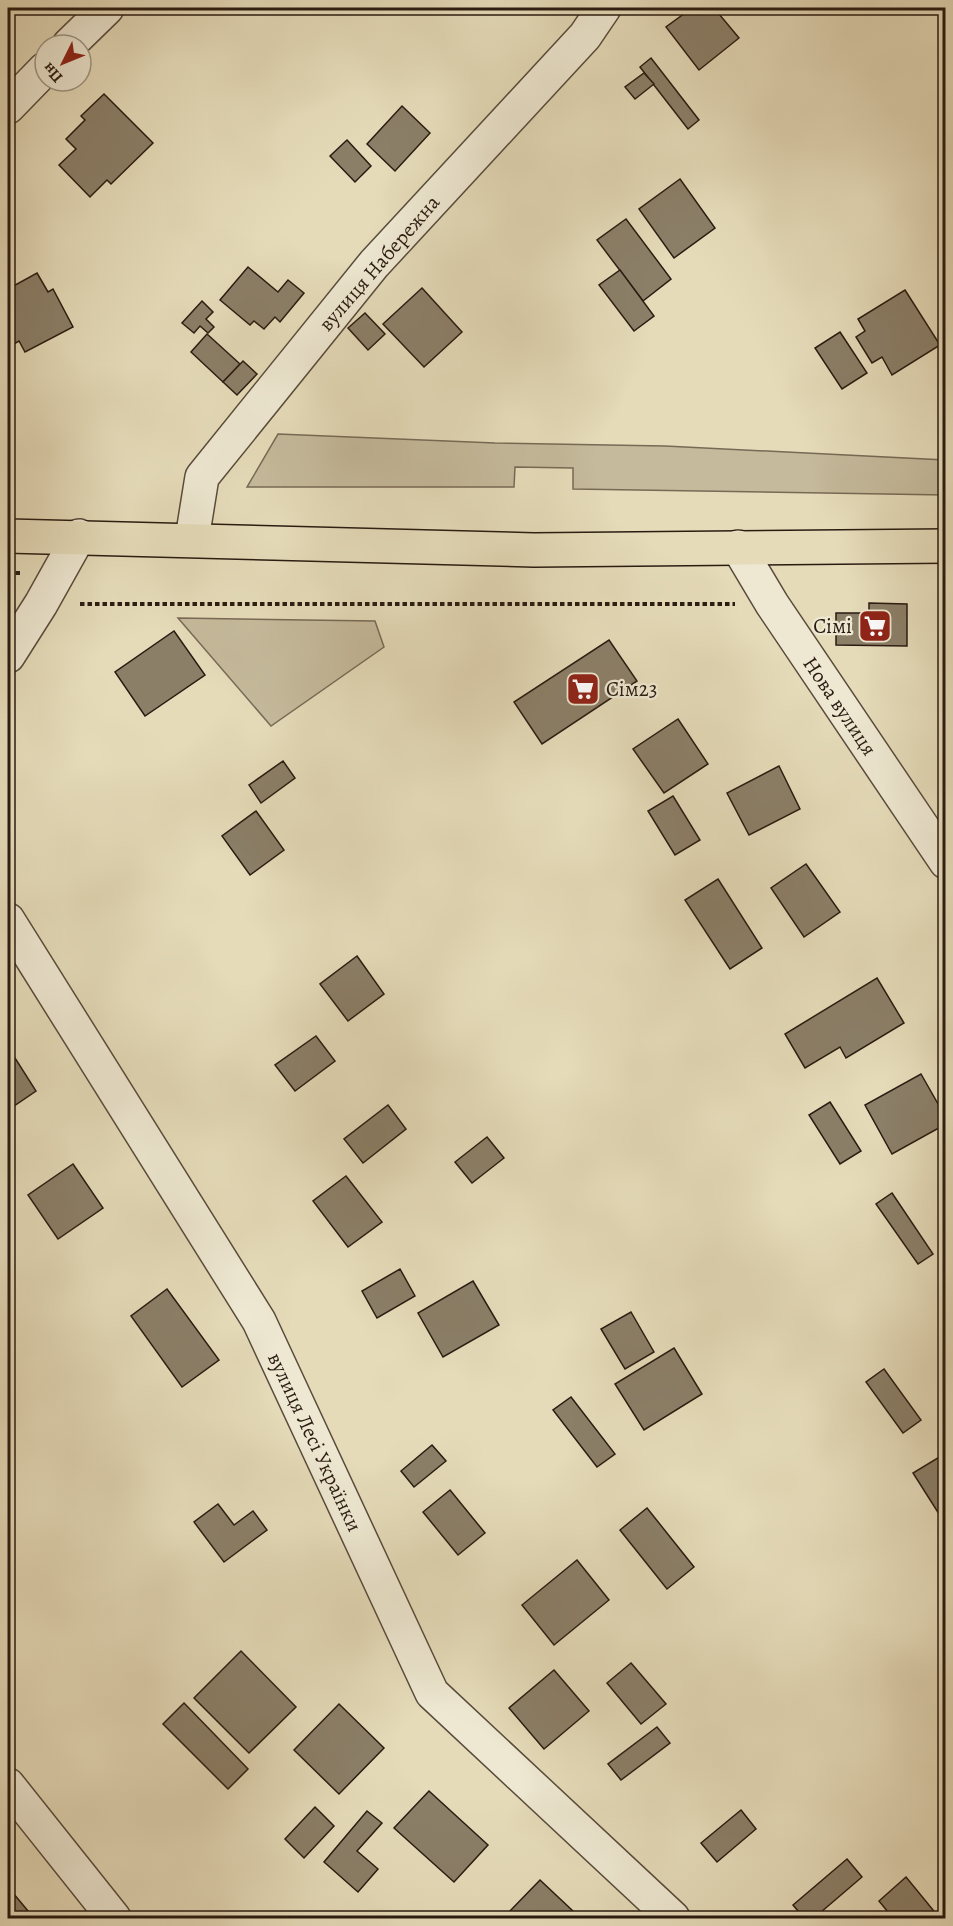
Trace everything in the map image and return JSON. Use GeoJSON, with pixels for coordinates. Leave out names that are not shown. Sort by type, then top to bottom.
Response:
{"type":"FeatureCollection","features":[{"type":"Feature","properties":{"kind":"main road"},"geometry":{"type":"LineString","coordinates":[[8,536],[192,539],[534,550],[945,546]]}},
{"type":"Feature","properties":{"kind":"street"},"geometry":{"type":"LineString","coordinates":[[81,33],[107,8]]}},
{"type":"Feature","properties":{"kind":"street","name":"вулиця Набережна"},"geometry":{"type":"LineString","coordinates":[[192,539],[202,477],[374,264],[585,36],[604,8]]}},
{"type":"Feature","properties":{"kind":"street"},"geometry":{"type":"LineString","coordinates":[[8,107],[33,81]]}},
{"type":"Feature","properties":{"kind":"street"},"geometry":{"type":"LineString","coordinates":[[8,656],[41,604],[78,536]]}},
{"type":"Feature","properties":{"kind":"street","name":"Нова вулиця"},"geometry":{"type":"LineString","coordinates":[[738,547],[772,604],[945,862]]}},
{"type":"Feature","properties":{"kind":"street","name":"вулиця Лесі Українки"},"geometry":{"type":"LineString","coordinates":[[8,920],[259,1320],[432,1693],[673,1918]]}},
{"type":"Feature","properties":{"kind":"street"},"geometry":{"type":"LineString","coordinates":[[8,1785],[114,1918]]}},
{"type":"Feature","properties":{"kind":"path"},"geometry":{"type":"LineString","coordinates":[[41,604],[772,604]]}},
{"type":"Feature","properties":{"kind":"shaded area"},"geometry":{"type":"Polygon","coordinates":[[[278,434],[495,443],[665,446],[945,460],[945,495],[573,489],[573,468],[515,467],[514,487],[247,487],[278,434]]]}},
{"type":"Feature","properties":{"kind":"shaded area"},"geometry":{"type":"Polygon","coordinates":[[[178,618],[375,621],[384,647],[271,726],[178,618]]]}},
{"type":"Feature","properties":{"kind":"building"},"geometry":{"type":"Polygon","coordinates":[[[692,8],[714,8],[739,38],[699,70],[666,27],[692,8]]]}},
{"type":"Feature","properties":{"kind":"building"},"geometry":{"type":"Polygon","coordinates":[[[651,58],[699,120],[688,129],[640,67],[651,58]]]}},
{"type":"Feature","properties":{"kind":"building"},"geometry":{"type":"Polygon","coordinates":[[[644,73],[654,84],[635,99],[625,87],[644,73]]]}},
{"type":"Feature","properties":{"kind":"building"},"geometry":{"type":"Polygon","coordinates":[[[104,94],[153,143],[111,184],[107,180],[90,197],[59,165],[76,149],[66,139],[85,120],[81,116],[104,94]]]}},
{"type":"Feature","properties":{"kind":"building"},"geometry":{"type":"Polygon","coordinates":[[[402,106],[430,133],[395,171],[367,144],[402,106]]]}},
{"type":"Feature","properties":{"kind":"building"},"geometry":{"type":"Polygon","coordinates":[[[347,140],[371,166],[355,182],[330,156],[347,140]]]}},
{"type":"Feature","properties":{"kind":"building"},"geometry":{"type":"Polygon","coordinates":[[[680,179],[715,228],[674,258],[639,209],[680,179]]]}},
{"type":"Feature","properties":{"kind":"building"},"geometry":{"type":"Polygon","coordinates":[[[626,219],[671,279],[643,301],[597,240],[626,219]]]}},
{"type":"Feature","properties":{"kind":"building"},"geometry":{"type":"Polygon","coordinates":[[[248,267],[278,292],[288,280],[304,293],[280,322],[275,317],[264,329],[254,321],[250,325],[220,300],[248,267]]]}},
{"type":"Feature","properties":{"kind":"building"},"geometry":{"type":"Polygon","coordinates":[[[620,270],[654,316],[634,331],[599,285],[620,270]]]}},
{"type":"Feature","properties":{"kind":"building"},"geometry":{"type":"Polygon","coordinates":[[[37,273],[48,292],[53,289],[73,327],[25,352],[19,341],[14,344],[8,332],[8,313],[11,311],[8,305],[8,289],[37,273]]]}},
{"type":"Feature","properties":{"kind":"building"},"geometry":{"type":"Polygon","coordinates":[[[422,288],[462,332],[424,367],[383,324],[422,288]]]}},
{"type":"Feature","properties":{"kind":"building"},"geometry":{"type":"Polygon","coordinates":[[[905,290],[940,345],[892,375],[882,357],[872,363],[856,337],[865,331],[858,319],[905,290]]]}},
{"type":"Feature","properties":{"kind":"building"},"geometry":{"type":"Polygon","coordinates":[[[202,301],[213,312],[206,319],[214,327],[208,333],[200,326],[194,333],[182,323],[202,301]]]}},
{"type":"Feature","properties":{"kind":"building"},"geometry":{"type":"Polygon","coordinates":[[[365,313],[385,334],[368,350],[348,328],[365,313]]]}},
{"type":"Feature","properties":{"kind":"building"},"geometry":{"type":"Polygon","coordinates":[[[840,332],[867,373],[842,389],[815,348],[840,332]]]}},
{"type":"Feature","properties":{"kind":"building"},"geometry":{"type":"Polygon","coordinates":[[[207,334],[240,364],[223,382],[191,352],[207,334]]]}},
{"type":"Feature","properties":{"kind":"building"},"geometry":{"type":"Polygon","coordinates":[[[243,361],[257,374],[237,395],[223,382],[243,361]]]}},
{"type":"Feature","properties":{"kind":"building"},"geometry":{"type":"Polygon","coordinates":[[[869,603],[907,604],[907,646],[836,645],[836,613],[869,613],[869,603]]]}},
{"type":"Feature","properties":{"kind":"building"},"geometry":{"type":"Polygon","coordinates":[[[174,631],[205,675],[145,716],[115,672],[174,631]]]}},
{"type":"Feature","properties":{"kind":"building"},"geometry":{"type":"Polygon","coordinates":[[[609,640],[637,681],[542,744],[514,702],[609,640]]]}},
{"type":"Feature","properties":{"kind":"building"},"geometry":{"type":"Polygon","coordinates":[[[678,719],[708,764],[664,793],[633,749],[678,719]]]}},
{"type":"Feature","properties":{"kind":"building"},"geometry":{"type":"Polygon","coordinates":[[[283,761],[295,778],[261,803],[249,785],[283,761]]]}},
{"type":"Feature","properties":{"kind":"building"},"geometry":{"type":"Polygon","coordinates":[[[779,766],[800,809],[749,835],[727,793],[779,766]]]}},
{"type":"Feature","properties":{"kind":"building"},"geometry":{"type":"Polygon","coordinates":[[[673,796],[700,840],[675,855],[648,811],[673,796]]]}},
{"type":"Feature","properties":{"kind":"building"},"geometry":{"type":"Polygon","coordinates":[[[256,811],[284,850],[250,875],[222,836],[256,811]]]}},
{"type":"Feature","properties":{"kind":"building"},"geometry":{"type":"Polygon","coordinates":[[[806,864],[840,912],[804,937],[771,888],[806,864]]]}},
{"type":"Feature","properties":{"kind":"building"},"geometry":{"type":"Polygon","coordinates":[[[718,879],[762,948],[730,969],[685,900],[718,879]]]}},
{"type":"Feature","properties":{"kind":"building"},"geometry":{"type":"Polygon","coordinates":[[[357,956],[384,994],[348,1021],[320,984],[357,956]]]}},
{"type":"Feature","properties":{"kind":"building"},"geometry":{"type":"Polygon","coordinates":[[[877,978],[904,1023],[846,1058],[840,1047],[805,1068],[785,1034],[877,978]]]}},
{"type":"Feature","properties":{"kind":"building"},"geometry":{"type":"Polygon","coordinates":[[[316,1036],[335,1061],[295,1091],[275,1065],[316,1036]]]}},
{"type":"Feature","properties":{"kind":"building"},"geometry":{"type":"Polygon","coordinates":[[[8,1047],[36,1091],[8,1110],[8,1047]]]}},
{"type":"Feature","properties":{"kind":"building"},"geometry":{"type":"Polygon","coordinates":[[[921,1074],[946,1118],[946,1124],[892,1154],[865,1105],[921,1074]]]}},
{"type":"Feature","properties":{"kind":"building"},"geometry":{"type":"Polygon","coordinates":[[[830,1102],[861,1151],[840,1164],[809,1115],[830,1102]]]}},
{"type":"Feature","properties":{"kind":"building"},"geometry":{"type":"Polygon","coordinates":[[[388,1105],[406,1129],[363,1163],[344,1139],[388,1105]]]}},
{"type":"Feature","properties":{"kind":"building"},"geometry":{"type":"Polygon","coordinates":[[[487,1137],[504,1158],[472,1183],[455,1162],[487,1137]]]}},
{"type":"Feature","properties":{"kind":"building"},"geometry":{"type":"Polygon","coordinates":[[[73,1164],[103,1208],[58,1239],[28,1195],[73,1164]]]}},
{"type":"Feature","properties":{"kind":"building"},"geometry":{"type":"Polygon","coordinates":[[[346,1176],[382,1222],[348,1247],[313,1201],[346,1176]]]}},
{"type":"Feature","properties":{"kind":"building"},"geometry":{"type":"Polygon","coordinates":[[[892,1193],[933,1254],[918,1264],[876,1204],[892,1193]]]}},
{"type":"Feature","properties":{"kind":"building"},"geometry":{"type":"Polygon","coordinates":[[[400,1269],[415,1296],[377,1318],[362,1291],[400,1269]]]}},
{"type":"Feature","properties":{"kind":"building"},"geometry":{"type":"Polygon","coordinates":[[[473,1281],[499,1325],[443,1357],[418,1313],[473,1281]]]}},
{"type":"Feature","properties":{"kind":"building"},"geometry":{"type":"Polygon","coordinates":[[[167,1289],[219,1360],[182,1387],[131,1316],[167,1289]]]}},
{"type":"Feature","properties":{"kind":"building"},"geometry":{"type":"Polygon","coordinates":[[[631,1312],[654,1352],[625,1369],[601,1329],[631,1312]]]}},
{"type":"Feature","properties":{"kind":"building"},"geometry":{"type":"Polygon","coordinates":[[[674,1348],[702,1394],[644,1430],[615,1384],[674,1348]]]}},
{"type":"Feature","properties":{"kind":"building"},"geometry":{"type":"Polygon","coordinates":[[[946,1354],[946,1369],[940,1357],[946,1354]]]}},
{"type":"Feature","properties":{"kind":"building"},"geometry":{"type":"Polygon","coordinates":[[[884,1369],[921,1420],[903,1433],[866,1382],[884,1369]]]}},
{"type":"Feature","properties":{"kind":"building"},"geometry":{"type":"Polygon","coordinates":[[[571,1397],[615,1454],[597,1467],[553,1410],[571,1397]]]}},
{"type":"Feature","properties":{"kind":"building"},"geometry":{"type":"Polygon","coordinates":[[[432,1445],[446,1461],[414,1487],[401,1471],[432,1445]]]}},
{"type":"Feature","properties":{"kind":"building"},"geometry":{"type":"Polygon","coordinates":[[[941,1456],[946,1463],[946,1525],[913,1473],[941,1456]]]}},
{"type":"Feature","properties":{"kind":"building"},"geometry":{"type":"Polygon","coordinates":[[[450,1490],[485,1533],[458,1555],[423,1512],[450,1490]]]}},
{"type":"Feature","properties":{"kind":"building"},"geometry":{"type":"Polygon","coordinates":[[[218,1504],[234,1525],[253,1511],[267,1530],[224,1562],[194,1522],[218,1504]]]}},
{"type":"Feature","properties":{"kind":"building"},"geometry":{"type":"Polygon","coordinates":[[[647,1508],[694,1567],[667,1589],[620,1530],[647,1508]]]}},
{"type":"Feature","properties":{"kind":"building"},"geometry":{"type":"Polygon","coordinates":[[[577,1560],[609,1600],[554,1645],[522,1605],[577,1560]]]}},
{"type":"Feature","properties":{"kind":"building"},"geometry":{"type":"Polygon","coordinates":[[[241,1651],[296,1707],[249,1753],[194,1698],[241,1651]]]}},
{"type":"Feature","properties":{"kind":"building"},"geometry":{"type":"Polygon","coordinates":[[[631,1663],[666,1704],[641,1724],[607,1683],[631,1663]]]}},
{"type":"Feature","properties":{"kind":"building"},"geometry":{"type":"Polygon","coordinates":[[[554,1670],[589,1711],[544,1749],[509,1708],[554,1670]]]}},
{"type":"Feature","properties":{"kind":"building"},"geometry":{"type":"Polygon","coordinates":[[[184,1703],[248,1769],[228,1789],[163,1724],[184,1703]]]}},
{"type":"Feature","properties":{"kind":"building"},"geometry":{"type":"Polygon","coordinates":[[[339,1704],[384,1748],[339,1794],[294,1750],[339,1704]]]}},
{"type":"Feature","properties":{"kind":"building"},"geometry":{"type":"Polygon","coordinates":[[[657,1727],[670,1743],[621,1780],[608,1764],[657,1727]]]}},
{"type":"Feature","properties":{"kind":"building"},"geometry":{"type":"Polygon","coordinates":[[[429,1791],[488,1845],[454,1882],[394,1828],[429,1791]]]}},
{"type":"Feature","properties":{"kind":"building"},"geometry":{"type":"Polygon","coordinates":[[[315,1807],[334,1826],[304,1858],[285,1839],[315,1807]]]}},
{"type":"Feature","properties":{"kind":"building"},"geometry":{"type":"Polygon","coordinates":[[[741,1810],[756,1829],[717,1862],[701,1843],[741,1810]]]}},
{"type":"Feature","properties":{"kind":"building"},"geometry":{"type":"Polygon","coordinates":[[[367,1811],[382,1823],[357,1851],[378,1869],[358,1892],[324,1862],[367,1811]]]}},
{"type":"Feature","properties":{"kind":"building"},"geometry":{"type":"Polygon","coordinates":[[[847,1859],[862,1877],[814,1918],[804,1918],[793,1905],[847,1859]]]}},
{"type":"Feature","properties":{"kind":"building"},"geometry":{"type":"Polygon","coordinates":[[[906,1877],[938,1916],[935,1918],[893,1918],[879,1901],[906,1877]]]}},
{"type":"Feature","properties":{"kind":"building"},"geometry":{"type":"Polygon","coordinates":[[[540,1880],[574,1912],[567,1918],[514,1918],[508,1913],[540,1880]]]}},
{"type":"Feature","properties":{"kind":"building"},"geometry":{"type":"Polygon","coordinates":[[[8,1887],[28,1911],[19,1918],[8,1918],[8,1887]]]}},
{"type":"Feature","properties":{"kind":"place","name":"Сімі"},"geometry":{"type":"Point","coordinates":[875,626]}},
{"type":"Feature","properties":{"kind":"place","name":"Сім23"},"geometry":{"type":"Point","coordinates":[583,689]}}]}
